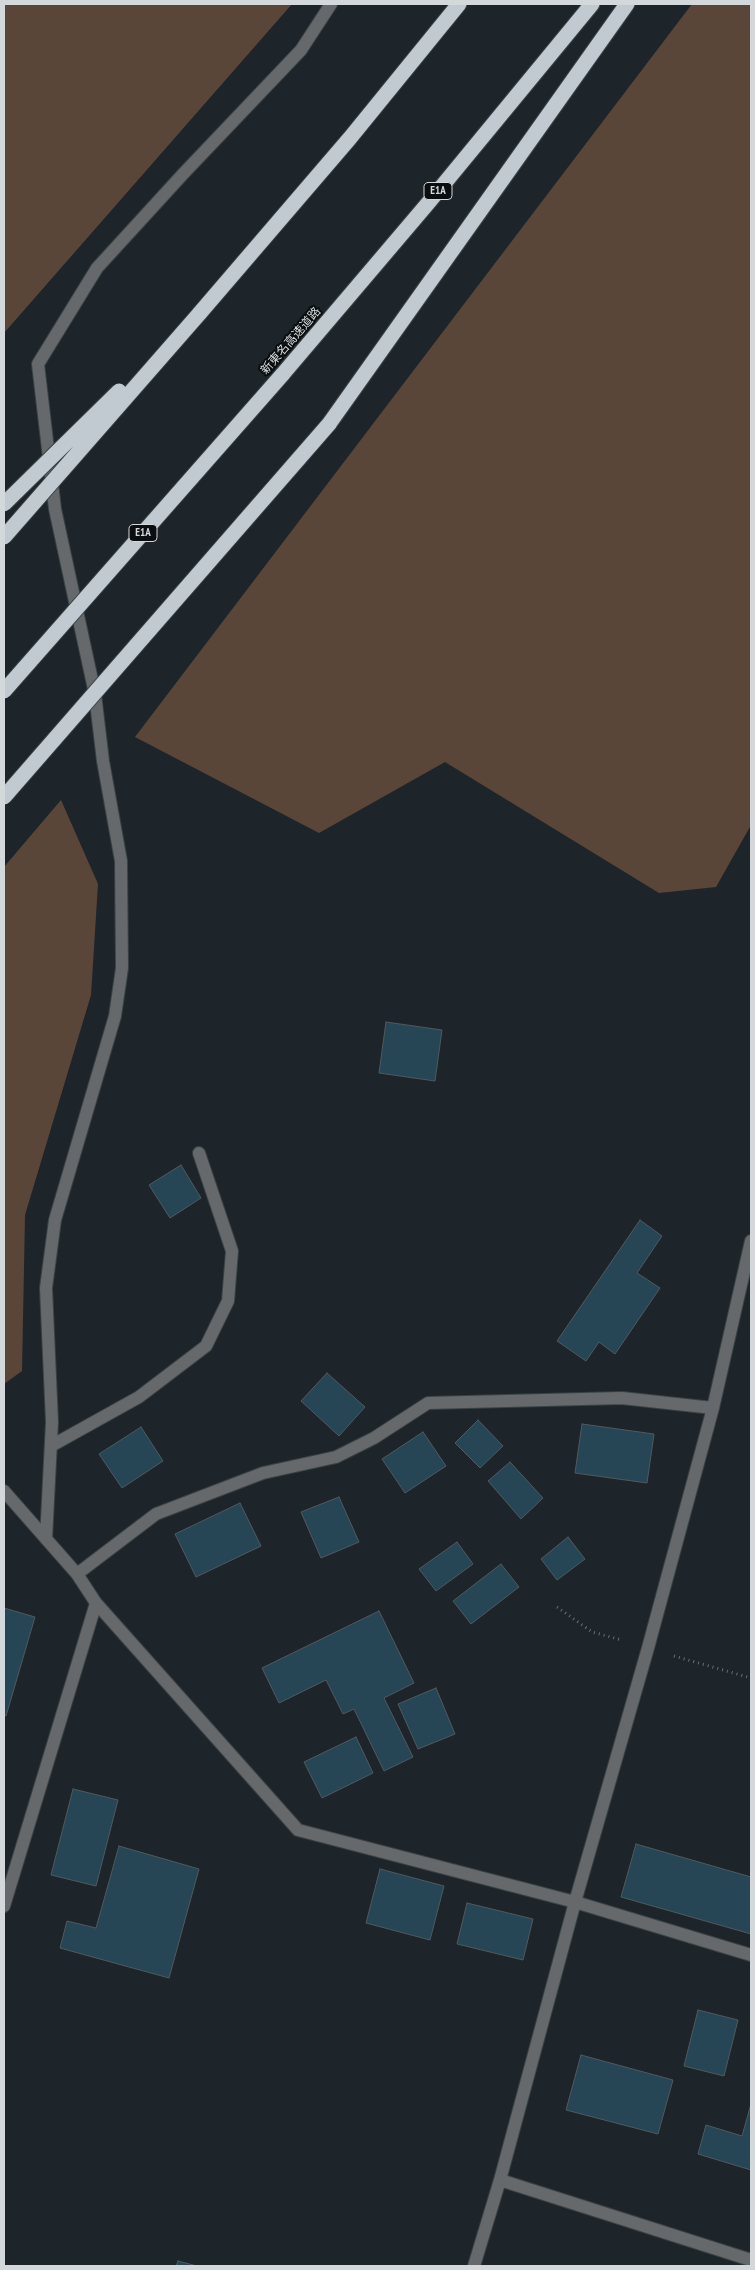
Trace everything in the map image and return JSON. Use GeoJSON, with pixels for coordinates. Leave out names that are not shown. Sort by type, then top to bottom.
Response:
{"type":"FeatureCollection","features":[{"type":"Feature","properties":{"kind":"highway"},"geometry":{"type":"LineString","coordinates":[[4,536],[199,314],[350,138],[460,4]]}},
{"type":"Feature","properties":{"kind":"highway","name":"新東名高速道路"},"geometry":{"type":"LineString","coordinates":[[4,691],[282,375],[429,202],[592,4]]}},
{"type":"Feature","properties":{"kind":"highway"},"geometry":{"type":"LineString","coordinates":[[4,797],[329,424],[627,4]]}},
{"type":"Feature","properties":{"kind":"highway"},"geometry":{"type":"LineString","coordinates":[[4,504],[199,314]]}},
{"type":"Feature","properties":{"kind":"street"},"geometry":{"type":"LineString","coordinates":[[46,1539],[52,1422],[46,1288],[56,1220],[115,1016],[122,968],[121,861],[103,761],[95,694],[55,509],[38,364],[97,268],[183,174],[302,50],[332,4]]}},
{"type":"Feature","properties":{"kind":"street"},"geometry":{"type":"LineString","coordinates":[[51,1446],[139,1397],[206,1346],[228,1301],[232,1251],[199,1153]]}},
{"type":"Feature","properties":{"kind":"street"},"geometry":{"type":"LineString","coordinates":[[474,2266],[500,2180],[713,1408],[751,1241]]}},
{"type":"Feature","properties":{"kind":"street"},"geometry":{"type":"LineString","coordinates":[[77,1574],[156,1514],[263,1473],[336,1457],[374,1438],[428,1403],[622,1398],[713,1408]]}},
{"type":"Feature","properties":{"kind":"street"},"geometry":{"type":"LineString","coordinates":[[4,1491],[77,1574],[96,1603],[298,1830],[576,1902],[751,1955]]}},
{"type":"Feature","properties":{"kind":"street"},"geometry":{"type":"LineString","coordinates":[[4,1906],[96,1603]]}},
{"type":"Feature","properties":{"kind":"street"},"geometry":{"type":"LineString","coordinates":[[500,2180],[751,2260]]}},
{"type":"Feature","properties":{"kind":"shaded area"},"geometry":{"type":"Polygon","coordinates":[[[4,4],[292,4],[4,333],[4,4]]]}},
{"type":"Feature","properties":{"kind":"shaded area"},"geometry":{"type":"Polygon","coordinates":[[[692,4],[751,4],[751,825],[716,887],[659,893],[445,762],[319,833],[135,737],[692,4]]]}},
{"type":"Feature","properties":{"kind":"shaded area"},"geometry":{"type":"Polygon","coordinates":[[[61,800],[98,884],[91,995],[25,1215],[22,1371],[4,1384],[4,867],[61,800]]]}},
{"type":"Feature","properties":{"kind":"building"},"geometry":{"type":"Polygon","coordinates":[[[386,1022],[442,1030],[435,1081],[379,1073],[386,1022]]]}},
{"type":"Feature","properties":{"kind":"building"},"geometry":{"type":"Polygon","coordinates":[[[181,1165],[201,1198],[170,1218],[149,1185],[181,1165]]]}},
{"type":"Feature","properties":{"kind":"building"},"geometry":{"type":"Polygon","coordinates":[[[640,1220],[662,1236],[637,1273],[660,1288],[615,1354],[599,1342],[586,1361],[557,1341],[640,1220]]]}},
{"type":"Feature","properties":{"kind":"building"},"geometry":{"type":"Polygon","coordinates":[[[327,1373],[365,1407],[339,1436],[301,1401],[327,1373]]]}},
{"type":"Feature","properties":{"kind":"building"},"geometry":{"type":"Polygon","coordinates":[[[478,1420],[503,1446],[480,1468],[455,1443],[478,1420]]]}},
{"type":"Feature","properties":{"kind":"building"},"geometry":{"type":"Polygon","coordinates":[[[582,1424],[654,1434],[647,1483],[575,1473],[582,1424]]]}},
{"type":"Feature","properties":{"kind":"building"},"geometry":{"type":"Polygon","coordinates":[[[141,1427],[163,1461],[122,1488],[99,1454],[141,1427]]]}},
{"type":"Feature","properties":{"kind":"building"},"geometry":{"type":"Polygon","coordinates":[[[423,1432],[446,1466],[405,1493],[382,1459],[423,1432]]]}},
{"type":"Feature","properties":{"kind":"building"},"geometry":{"type":"Polygon","coordinates":[[[510,1462],[543,1498],[521,1519],[488,1481],[510,1462]]]}},
{"type":"Feature","properties":{"kind":"building"},"geometry":{"type":"Polygon","coordinates":[[[339,1497],[359,1542],[321,1558],[301,1512],[339,1497]]]}},
{"type":"Feature","properties":{"kind":"building"},"geometry":{"type":"Polygon","coordinates":[[[240,1503],[261,1546],[196,1577],[175,1534],[240,1503]]]}},
{"type":"Feature","properties":{"kind":"building"},"geometry":{"type":"Polygon","coordinates":[[[568,1537],[585,1559],[557,1580],[541,1559],[568,1537]]]}},
{"type":"Feature","properties":{"kind":"building"},"geometry":{"type":"Polygon","coordinates":[[[457,1542],[473,1564],[436,1591],[419,1569],[457,1542]]]}},
{"type":"Feature","properties":{"kind":"building"},"geometry":{"type":"Polygon","coordinates":[[[501,1564],[519,1587],[471,1624],[453,1601],[501,1564]]]}},
{"type":"Feature","properties":{"kind":"building"},"geometry":{"type":"Polygon","coordinates":[[[4,1608],[35,1617],[6,1716],[4,1715],[4,1608]]]}},
{"type":"Feature","properties":{"kind":"building"},"geometry":{"type":"Polygon","coordinates":[[[379,1611],[414,1683],[384,1698],[413,1757],[384,1771],[354,1709],[343,1714],[326,1680],[279,1703],[262,1668],[379,1611]]]}},
{"type":"Feature","properties":{"kind":"building"},"geometry":{"type":"Polygon","coordinates":[[[436,1688],[455,1734],[418,1749],[398,1704],[436,1688]]]}},
{"type":"Feature","properties":{"kind":"building"},"geometry":{"type":"Polygon","coordinates":[[[356,1737],[373,1773],[322,1798],[304,1762],[356,1737]]]}},
{"type":"Feature","properties":{"kind":"building"},"geometry":{"type":"Polygon","coordinates":[[[73,1789],[118,1800],[96,1886],[51,1875],[73,1789]]]}},
{"type":"Feature","properties":{"kind":"building"},"geometry":{"type":"Polygon","coordinates":[[[636,1844],[751,1877],[751,1934],[621,1897],[636,1844]]]}},
{"type":"Feature","properties":{"kind":"building"},"geometry":{"type":"Polygon","coordinates":[[[119,1846],[199,1869],[169,1978],[60,1948],[67,1921],[96,1928],[119,1846]]]}},
{"type":"Feature","properties":{"kind":"building"},"geometry":{"type":"Polygon","coordinates":[[[380,1869],[444,1886],[430,1940],[366,1923],[380,1869]]]}},
{"type":"Feature","properties":{"kind":"building"},"geometry":{"type":"Polygon","coordinates":[[[467,1903],[533,1919],[523,1960],[457,1944],[467,1903]]]}},
{"type":"Feature","properties":{"kind":"building"},"geometry":{"type":"Polygon","coordinates":[[[698,2010],[738,2020],[724,2076],[684,2066],[698,2010]]]}},
{"type":"Feature","properties":{"kind":"building"},"geometry":{"type":"Polygon","coordinates":[[[581,2055],[673,2080],[658,2134],[566,2110],[581,2055]]]}},
{"type":"Feature","properties":{"kind":"building"},"geometry":{"type":"Polygon","coordinates":[[[751,2104],[751,2170],[698,2154],[706,2125],[742,2136],[751,2104]]]}},
{"type":"Feature","properties":{"kind":"building"},"geometry":{"type":"Polygon","coordinates":[[[178,2261],[197,2266],[176,2266],[178,2261]]]}}]}
